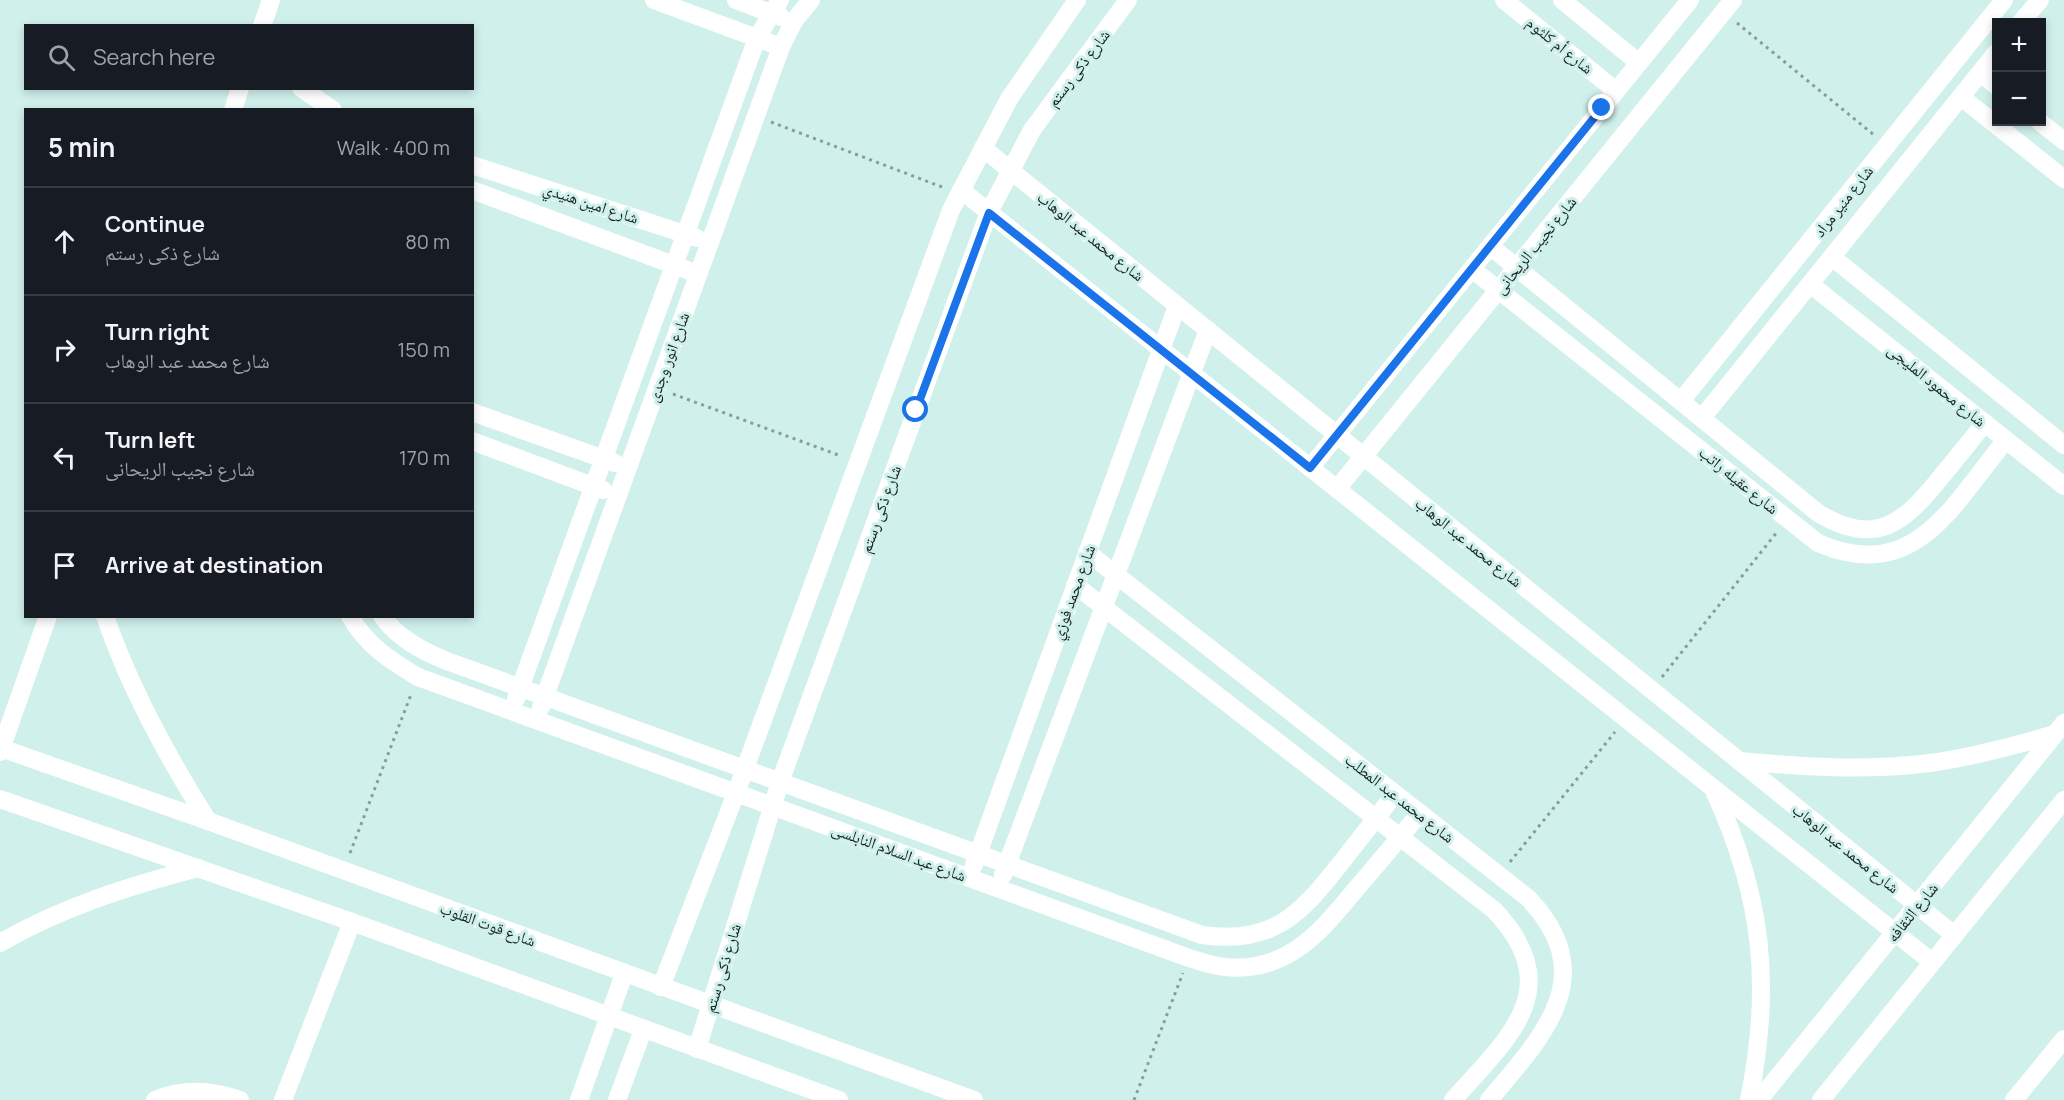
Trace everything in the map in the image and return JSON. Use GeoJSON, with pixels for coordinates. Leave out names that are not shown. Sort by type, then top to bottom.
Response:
{"type":"FeatureCollection","features":[{"type":"Feature","properties":{"kind":"street"},"geometry":{"type":"LineString","coordinates":[[263,24],[271,0]]}},
{"type":"Feature","properties":{"kind":"street"},"geometry":{"type":"LineString","coordinates":[[654,0],[781,47]]}},
{"type":"Feature","properties":{"kind":"street"},"geometry":{"type":"LineString","coordinates":[[736,0],[775,6],[794,21]]}},
{"type":"Feature","properties":{"kind":"street","name":"شارع انور وجدى"},"geometry":{"type":"LineString","coordinates":[[536,720],[781,47],[794,21],[811,0]]}},
{"type":"Feature","properties":{"kind":"street"},"geometry":{"type":"LineString","coordinates":[[661,987],[736,793],[960,192],[1020,82],[1077,0]]}},
{"type":"Feature","properties":{"kind":"street","name":"شارع أم كلثوم"},"geometry":{"type":"LineString","coordinates":[[1504,0],[1616,91]]}},
{"type":"Feature","properties":{"kind":"street"},"geometry":{"type":"LineString","coordinates":[[1562,0],[1639,63]]}},
{"type":"Feature","properties":{"kind":"street","name":"شارع نجيب الريحانى"},"geometry":{"type":"LineString","coordinates":[[1310,468],[1690,0]]}},
{"type":"Feature","properties":{"kind":"street","name":"شارع منير مراد"},"geometry":{"type":"LineString","coordinates":[[1682,400],[2004,0]]}},
{"type":"Feature","properties":{"kind":"street"},"geometry":{"type":"LineString","coordinates":[[2024,18],[2040,0]]}},
{"type":"Feature","properties":{"kind":"street","name":"شارع ذكى رستم"},"geometry":{"type":"LineString","coordinates":[[697,1049],[780,782],[989,213],[1010,170],[1052,102],[1122,2]]}},
{"type":"Feature","properties":{"kind":"street","name":"شارع انور وجدى"},"geometry":{"type":"LineString","coordinates":[[512,711],[757,38],[775,6]]}},
{"type":"Feature","properties":{"kind":"street","name":"شارع نجيب الريحانى"},"geometry":{"type":"LineString","coordinates":[[1337,489],[1728,6]]}},
{"type":"Feature","properties":{"kind":"street","name":"شارع منير مراد"},"geometry":{"type":"LineString","coordinates":[[1702,418],[1992,58]]}},
{"type":"Feature","properties":{"kind":"street"},"geometry":{"type":"LineString","coordinates":[[1981,73],[1992,83]]}},
{"type":"Feature","properties":{"kind":"street"},"geometry":{"type":"LineString","coordinates":[[233,108],[239,90]]}},
{"type":"Feature","properties":{"kind":"street"},"geometry":{"type":"LineString","coordinates":[[303,90],[330,108]]}},
{"type":"Feature","properties":{"kind":"street"},"geometry":{"type":"LineString","coordinates":[[1961,97],[2064,179]]}},
{"type":"Feature","properties":{"kind":"street"},"geometry":{"type":"LineString","coordinates":[[2045,126],[2064,141]]}},
{"type":"Feature","properties":{"kind":"street","name":"شارع محمد عبد الوهاب"},"geometry":{"type":"LineString","coordinates":[[983,148],[1954,935]]}},
{"type":"Feature","properties":{"kind":"street","name":"شارع امين هنيدي"},"geometry":{"type":"LineString","coordinates":[[474,166],[710,243]]}},
{"type":"Feature","properties":{"kind":"street","name":"شارع امين هنيدي"},"geometry":{"type":"LineString","coordinates":[[474,191],[698,274]]}},
{"type":"Feature","properties":{"kind":"street"},"geometry":{"type":"LineString","coordinates":[[960,192],[1161,349],[1932,963]]}},
{"type":"Feature","properties":{"kind":"street","name":"شارع عقيله راتب"},"geometry":{"type":"LineString","coordinates":[[1490,246],[1818,513],[1838,525],[1862,530],[1886,526],[1907,516],[1985,423]]}},
{"type":"Feature","properties":{"kind":"street","name":"شارع محمود المليجى"},"geometry":{"type":"LineString","coordinates":[[1832,257],[2064,445]]}},
{"type":"Feature","properties":{"kind":"street","name":"شارع عقيله راتب"},"geometry":{"type":"LineString","coordinates":[[1472,269],[1818,543],[1842,553],[1869,556],[1896,552],[1920,540],[1939,521],[2006,440]]}},
{"type":"Feature","properties":{"kind":"street","name":"شارع محمود المليجى"},"geometry":{"type":"LineString","coordinates":[[1810,284],[2064,486]]}},
{"type":"Feature","properties":{"kind":"street","name":"شارع محمد فوزي"},"geometry":{"type":"LineString","coordinates":[[969,878],[1178,306]]}},
{"type":"Feature","properties":{"kind":"street","name":"شارع محمد فوزي"},"geometry":{"type":"LineString","coordinates":[[998,888],[1208,330]]}},
{"type":"Feature","properties":{"kind":"street"},"geometry":{"type":"LineString","coordinates":[[474,413],[628,468]]}},
{"type":"Feature","properties":{"kind":"street"},"geometry":{"type":"LineString","coordinates":[[474,442],[618,495]]}},
{"type":"Feature","properties":{"kind":"street","name":"شارع محمد عبد المطلب"},"geometry":{"type":"LineString","coordinates":[[1087,552],[1420,813],[1544,915],[1558,945],[1562,978],[1556,1011],[1540,1040],[1489,1100]]}},
{"type":"Feature","properties":{"kind":"street","name":"شارع محمد عبد المطلب"},"geometry":{"type":"LineString","coordinates":[[1075,585],[1375,820],[1494,910],[1513,930],[1525,954],[1529,981],[1525,1009],[1513,1033],[1453,1100]]}},
{"type":"Feature","properties":{"kind":"street"},"geometry":{"type":"LineString","coordinates":[[1,750],[47,618]]}},
{"type":"Feature","properties":{"kind":"street"},"geometry":{"type":"LineString","coordinates":[[106,618],[130,681],[153,729],[208,820]]}},
{"type":"Feature","properties":{"kind":"street","name":"شارع عبد السلام النابلسى"},"geometry":{"type":"LineString","coordinates":[[351,618],[370,644],[390,661],[418,676],[1189,958],[1225,967],[1251,966],[1277,960],[1300,949],[1320,932],[1420,813]]}},
{"type":"Feature","properties":{"kind":"street","name":"شارع عبد السلام النابلسى"},"geometry":{"type":"LineString","coordinates":[[383,618],[391,629],[416,648],[1202,935],[1226,938],[1249,936],[1272,929],[1293,918],[1310,902],[1395,794]]}},
{"type":"Feature","properties":{"kind":"street"},"geometry":{"type":"LineString","coordinates":[[1739,761],[1803,767],[1856,768],[1930,763],[1993,751],[2059,728]]}},
{"type":"Feature","properties":{"kind":"street","name":"شارع الثقافه"},"geometry":{"type":"LineString","coordinates":[[1759,1100],[2059,728]]}},
{"type":"Feature","properties":{"kind":"street","name":"شارع قوت القلوب"},"geometry":{"type":"LineString","coordinates":[[1,750],[208,820],[342,872],[974,1100]]}},
{"type":"Feature","properties":{"kind":"street"},"geometry":{"type":"LineString","coordinates":[[1713,788],[1736,839],[1752,892],[1761,947],[1762,1003],[1757,1059],[1749,1100]]}},
{"type":"Feature","properties":{"kind":"street"},"geometry":{"type":"LineString","coordinates":[[0,799],[352,922],[839,1100]]}},
{"type":"Feature","properties":{"kind":"street"},"geometry":{"type":"LineString","coordinates":[[1821,1100],[2064,800]]}},
{"type":"Feature","properties":{"kind":"street"},"geometry":{"type":"LineString","coordinates":[[0,943],[77,905],[136,884],[198,868]]}},
{"type":"Feature","properties":{"kind":"street"},"geometry":{"type":"LineString","coordinates":[[283,1100],[352,922]]}},
{"type":"Feature","properties":{"kind":"street"},"geometry":{"type":"LineString","coordinates":[[579,1100],[624,974]]}},
{"type":"Feature","properties":{"kind":"street"},"geometry":{"type":"LineString","coordinates":[[617,1100],[643,1030]]}},
{"type":"Feature","properties":{"kind":"street"},"geometry":{"type":"LineString","coordinates":[[2014,1100],[2064,1039]]}},
{"type":"Feature","properties":{"kind":"street"},"geometry":{"type":"LineString","coordinates":[[155,1100],[166,1095],[199,1091],[240,1100]]}},
{"type":"Feature","properties":{"kind":"path"},"geometry":{"type":"LineString","coordinates":[[1728,6],[1887,145]]}},
{"type":"Feature","properties":{"kind":"path"},"geometry":{"type":"LineString","coordinates":[[756,117],[960,192]]}},
{"type":"Feature","properties":{"kind":"path"},"geometry":{"type":"LineString","coordinates":[[657,388],[858,462]]}},
{"type":"Feature","properties":{"kind":"path"},"geometry":{"type":"LineString","coordinates":[[1652,690],[1788,519]]}},
{"type":"Feature","properties":{"kind":"path"},"geometry":{"type":"LineString","coordinates":[[342,872],[418,676]]}},
{"type":"Feature","properties":{"kind":"path"},"geometry":{"type":"LineString","coordinates":[[1498,876],[1626,719]]}},
{"type":"Feature","properties":{"kind":"path"},"geometry":{"type":"LineString","coordinates":[[1134,1100],[1189,958]]}},
{"type":"Feature","properties":{"kind":"route"},"geometry":{"type":"LineString","coordinates":[[916,410],[989,213],[1310,468],[1602,108]]}}]}
